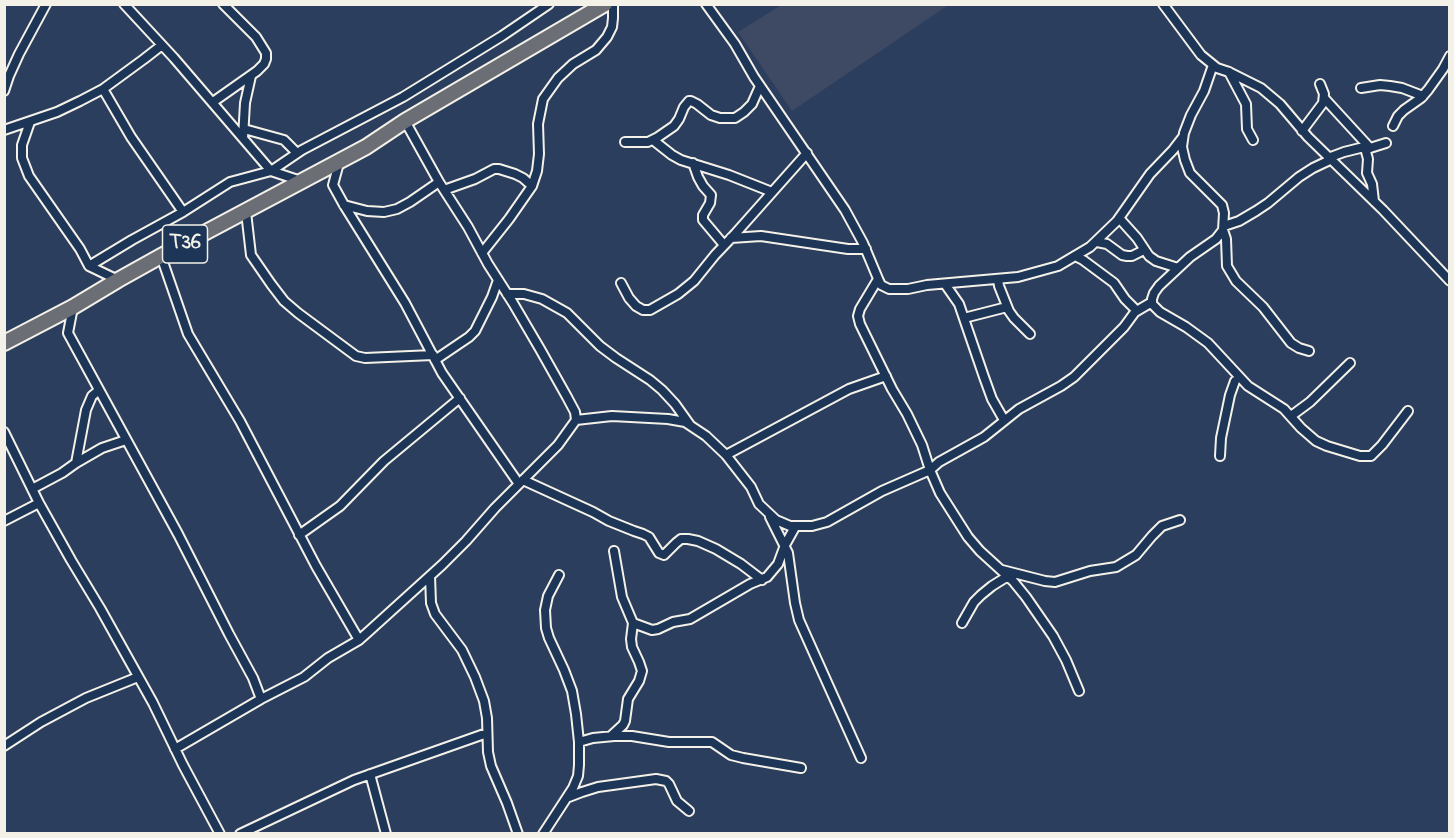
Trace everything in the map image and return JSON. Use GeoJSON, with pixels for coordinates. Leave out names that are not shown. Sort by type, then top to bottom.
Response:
{"type":"FeatureCollection","features":[{"type":"Feature","properties":{"kind":"highway","name":"T36"},"geometry":{"type":"LineString","coordinates":[[4,343],[74,308],[161,256],[366,147],[405,121],[605,4]]}},
{"type":"Feature","properties":{"kind":"street"},"geometry":{"type":"LineString","coordinates":[[4,91],[19,54],[46,4]]}},
{"type":"Feature","properties":{"kind":"street"},"geometry":{"type":"LineString","coordinates":[[124,4],[244,134],[271,171],[302,181]]}},
{"type":"Feature","properties":{"kind":"street"},"geometry":{"type":"LineString","coordinates":[[213,102],[250,76],[264,64],[266,59],[266,53],[256,37],[223,4]]}},
{"type":"Feature","properties":{"kind":"street"},"geometry":{"type":"LineString","coordinates":[[89,266],[230,182],[271,171],[297,153],[403,97],[549,4]]}},
{"type":"Feature","properties":{"kind":"street"},"geometry":{"type":"LineString","coordinates":[[482,253],[532,186],[537,171],[538,124],[543,99],[558,78],[573,64],[596,50],[607,37],[612,27],[613,4]]}},
{"type":"Feature","properties":{"kind":"street"},"geometry":{"type":"LineString","coordinates":[[706,4],[845,210],[866,249],[881,285],[889,289],[1018,277],[1058,266],[1097,242],[1119,218],[1150,174],[1183,137]]}},
{"type":"Feature","properties":{"kind":"street"},"geometry":{"type":"LineString","coordinates":[[1163,4],[1201,55],[1213,65],[1249,81],[1268,93],[1329,159],[1374,201],[1449,280]]}},
{"type":"Feature","properties":{"kind":"street"},"geometry":{"type":"LineString","coordinates":[[4,130],[57,112],[102,89],[162,45]]}},
{"type":"Feature","properties":{"kind":"street"},"geometry":{"type":"LineString","coordinates":[[1394,126],[1398,116],[1422,96],[1443,69],[1449,56]]}},
{"type":"Feature","properties":{"kind":"street"},"geometry":{"type":"LineString","coordinates":[[1213,65],[1183,137],[1182,147],[1185,160],[1190,173],[1222,205],[1227,266],[1236,281],[1263,307],[1291,343],[1309,351]]}},
{"type":"Feature","properties":{"kind":"street"},"geometry":{"type":"LineString","coordinates":[[1229,72],[1246,104],[1247,129],[1253,140]]}},
{"type":"Feature","properties":{"kind":"street"},"geometry":{"type":"LineString","coordinates":[[244,134],[245,103],[250,76]]}},
{"type":"Feature","properties":{"kind":"street"},"geometry":{"type":"LineString","coordinates":[[1320,84],[1325,99],[1367,148],[1367,173],[1372,184],[1374,201]]}},
{"type":"Feature","properties":{"kind":"street"},"geometry":{"type":"LineString","coordinates":[[626,142],[653,140],[674,126],[689,101],[711,115],[720,118],[735,118],[752,104],[760,86]]}},
{"type":"Feature","properties":{"kind":"street"},"geometry":{"type":"LineString","coordinates":[[1361,88],[1390,86],[1422,96]]}},
{"type":"Feature","properties":{"kind":"street"},"geometry":{"type":"LineString","coordinates":[[102,89],[131,137],[183,212]]}},
{"type":"Feature","properties":{"kind":"street"},"geometry":{"type":"LineString","coordinates":[[1302,131],[1325,99]]}},
{"type":"Feature","properties":{"kind":"street"},"geometry":{"type":"LineString","coordinates":[[175,749],[304,677],[328,658],[359,640],[466,541],[495,508],[558,446],[576,420],[575,412],[567,397],[405,121]]}},
{"type":"Feature","properties":{"kind":"street"},"geometry":{"type":"LineString","coordinates":[[30,122],[22,145],[22,158],[29,176],[80,249],[89,266],[118,280]]}},
{"type":"Feature","properties":{"kind":"street"},"geometry":{"type":"LineString","coordinates":[[244,134],[284,140],[297,153]]}},
{"type":"Feature","properties":{"kind":"street"},"geometry":{"type":"LineString","coordinates":[[653,140],[681,160],[772,192]]}},
{"type":"Feature","properties":{"kind":"street"},"geometry":{"type":"LineString","coordinates":[[1386,143],[1344,152],[1299,177],[1256,212],[1224,228],[1216,239],[1178,268],[1154,293],[1152,302],[1160,312],[1208,343],[1248,386],[1284,409],[1316,441],[1327,446],[1360,456],[1371,456],[1408,411]]}},
{"type":"Feature","properties":{"kind":"street"},"geometry":{"type":"LineString","coordinates":[[621,283],[629,298],[643,310],[650,310],[678,294],[694,281],[807,153]]}},
{"type":"Feature","properties":{"kind":"street"},"geometry":{"type":"LineString","coordinates":[[339,161],[333,185],[344,205],[405,303],[442,373],[521,482],[649,537],[659,553],[664,555],[676,543],[688,539],[716,549],[762,580]]}},
{"type":"Feature","properties":{"kind":"street"},"geometry":{"type":"LineString","coordinates":[[693,163],[698,177],[711,195],[703,220],[724,245]]}},
{"type":"Feature","properties":{"kind":"street"},"geometry":{"type":"LineString","coordinates":[[444,190],[499,169],[523,178],[532,186]]}},
{"type":"Feature","properties":{"kind":"street"},"geometry":{"type":"LineString","coordinates":[[344,205],[367,211],[384,212],[397,209],[439,182]]}},
{"type":"Feature","properties":{"kind":"street"},"geometry":{"type":"LineString","coordinates":[[246,212],[251,255],[271,284],[284,301],[298,313],[356,356],[365,358],[434,357],[469,337],[475,331],[498,280]]}},
{"type":"Feature","properties":{"kind":"street"},"geometry":{"type":"LineString","coordinates":[[1119,218],[1149,256],[1156,261],[1178,268]]}},
{"type":"Feature","properties":{"kind":"street"},"geometry":{"type":"LineString","coordinates":[[732,238],[761,236],[848,249],[866,249]]}},
{"type":"Feature","properties":{"kind":"street"},"geometry":{"type":"LineString","coordinates":[[1097,242],[1107,244],[1127,256],[1144,250]]}},
{"type":"Feature","properties":{"kind":"street"},"geometry":{"type":"LineString","coordinates":[[161,256],[188,334],[240,422],[299,535],[359,640]]}},
{"type":"Feature","properties":{"kind":"street"},"geometry":{"type":"LineString","coordinates":[[1075,256],[1114,283],[1137,311]]}},
{"type":"Feature","properties":{"kind":"street"},"geometry":{"type":"LineString","coordinates":[[878,279],[858,316],[922,446],[940,494],[980,551],[1008,576],[1026,597],[1053,636],[1079,691]]}},
{"type":"Feature","properties":{"kind":"street"},"geometry":{"type":"LineString","coordinates":[[998,279],[1007,308],[1030,334]]}},
{"type":"Feature","properties":{"kind":"street"},"geometry":{"type":"LineString","coordinates":[[945,284],[959,304],[992,399],[1004,420]]}},
{"type":"Feature","properties":{"kind":"street"},"geometry":{"type":"LineString","coordinates":[[507,294],[524,294],[542,299],[567,314],[600,346],[662,390],[691,426]]}},
{"type":"Feature","properties":{"kind":"street"},"geometry":{"type":"LineString","coordinates":[[576,420],[612,416],[685,422],[706,436],[726,455],[744,477],[759,504],[768,514],[786,526],[812,526],[827,522],[882,491],[930,470],[939,462],[984,437],[1018,409],[1074,377],[1137,311],[1152,302]]}},
{"type":"Feature","properties":{"kind":"street"},"geometry":{"type":"LineString","coordinates":[[74,308],[68,333],[201,577],[253,678],[261,699]]}},
{"type":"Feature","properties":{"kind":"street"},"geometry":{"type":"LineString","coordinates":[[964,318],[1007,308]]}},
{"type":"Feature","properties":{"kind":"street"},"geometry":{"type":"LineString","coordinates":[[1291,416],[1310,402],[1350,363]]}},
{"type":"Feature","properties":{"kind":"street"},"geometry":{"type":"LineString","coordinates":[[1232,368],[1235,381],[1242,388],[1256,392]]}},
{"type":"Feature","properties":{"kind":"street"},"geometry":{"type":"LineString","coordinates":[[726,455],[849,389],[886,376]]}},
{"type":"Feature","properties":{"kind":"street"},"geometry":{"type":"LineString","coordinates":[[1220,456],[1221,438],[1235,381]]}},
{"type":"Feature","properties":{"kind":"street"},"geometry":{"type":"LineString","coordinates":[[76,463],[88,403],[99,390]]}},
{"type":"Feature","properties":{"kind":"street"},"geometry":{"type":"LineString","coordinates":[[299,535],[340,506],[384,461],[460,398]]}},
{"type":"Feature","properties":{"kind":"street"},"geometry":{"type":"LineString","coordinates":[[4,432],[39,503],[138,677],[220,834]]}},
{"type":"Feature","properties":{"kind":"street"},"geometry":{"type":"LineString","coordinates":[[32,489],[102,448],[126,440]]}},
{"type":"Feature","properties":{"kind":"street"},"geometry":{"type":"LineString","coordinates":[[4,521],[39,503]]}},
{"type":"Feature","properties":{"kind":"street"},"geometry":{"type":"LineString","coordinates":[[768,514],[788,553],[799,620],[861,759]]}},
{"type":"Feature","properties":{"kind":"street"},"geometry":{"type":"LineString","coordinates":[[1000,569],[1055,582],[1116,567],[1136,555],[1162,526],[1180,520]]}},
{"type":"Feature","properties":{"kind":"street"},"geometry":{"type":"LineString","coordinates":[[633,623],[652,630],[673,622],[690,619],[750,584],[762,580],[778,564],[785,544],[795,527]]}},
{"type":"Feature","properties":{"kind":"street"},"geometry":{"type":"LineString","coordinates":[[611,736],[625,721],[628,699],[642,671],[631,639],[633,623],[622,597],[614,551]]}},
{"type":"Feature","properties":{"kind":"street"},"geometry":{"type":"LineString","coordinates":[[543,834],[567,798],[578,776],[579,742],[572,691],[546,628],[545,610],[548,596],[559,575]]}},
{"type":"Feature","properties":{"kind":"street"},"geometry":{"type":"LineString","coordinates":[[430,576],[431,603],[435,614],[462,650],[484,701],[491,766],[518,834]]}},
{"type":"Feature","properties":{"kind":"street"},"geometry":{"type":"LineString","coordinates":[[962,623],[974,602],[1008,576]]}},
{"type":"Feature","properties":{"kind":"street"},"geometry":{"type":"LineString","coordinates":[[4,746],[41,722],[86,698],[138,677]]}},
{"type":"Feature","properties":{"kind":"street"},"geometry":{"type":"LineString","coordinates":[[240,834],[354,780],[487,733]]}},
{"type":"Feature","properties":{"kind":"street"},"geometry":{"type":"LineString","coordinates":[[579,742],[611,736],[632,736],[669,742],[712,742],[731,755],[743,759],[801,768]]}},
{"type":"Feature","properties":{"kind":"street"},"geometry":{"type":"LineString","coordinates":[[370,774],[386,834]]}},
{"type":"Feature","properties":{"kind":"street"},"geometry":{"type":"LineString","coordinates":[[567,798],[598,787],[656,778],[669,784],[677,801],[689,811]]}},
{"type":"Feature","properties":{"kind":"shaded area"},"geometry":{"type":"Polygon","coordinates":[[[946,4],[947,6],[792,111],[738,32],[781,5],[946,4]]]}}]}
